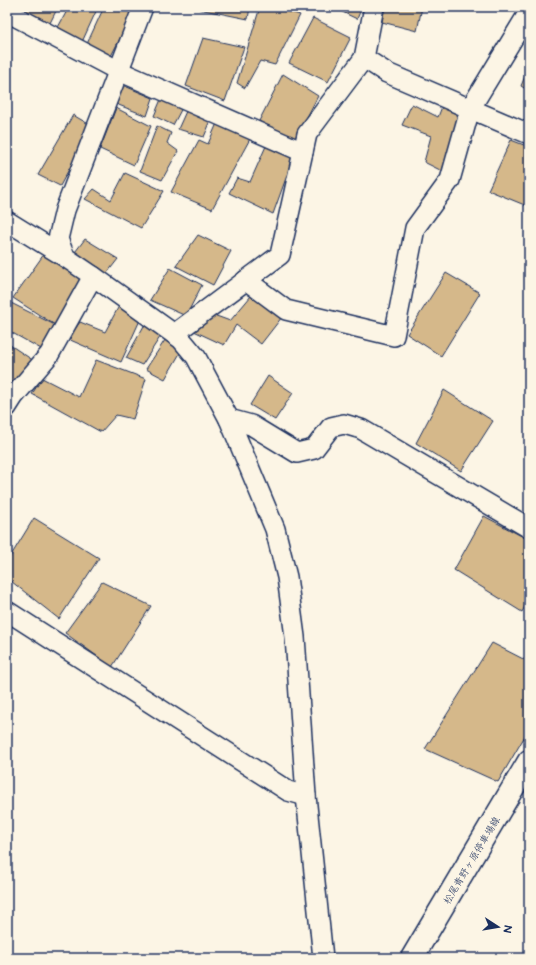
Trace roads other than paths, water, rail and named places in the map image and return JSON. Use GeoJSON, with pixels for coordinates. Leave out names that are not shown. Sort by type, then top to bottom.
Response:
{"type":"FeatureCollection","features":[{"type":"Feature","properties":{"kind":"main road","name":"松尾青野ヶ原停車場線"},"geometry":{"type":"LineString","coordinates":[[412,958],[529,761]]}},
{"type":"Feature","properties":{"kind":"street"},"geometry":{"type":"LineString","coordinates":[[65,258],[58,240],[65,210],[143,7]]}},
{"type":"Feature","properties":{"kind":"street"},"geometry":{"type":"LineString","coordinates":[[174,334],[280,255],[307,134],[364,58],[374,7]]}},
{"type":"Feature","properties":{"kind":"street"},"geometry":{"type":"LineString","coordinates":[[7,12],[119,71],[303,152]]}},
{"type":"Feature","properties":{"kind":"street"},"geometry":{"type":"LineString","coordinates":[[246,280],[286,310],[394,336],[415,228],[450,180],[470,109],[529,12]]}},
{"type":"Feature","properties":{"kind":"street"},"geometry":{"type":"LineString","coordinates":[[364,58],[387,73],[529,134]]}},
{"type":"Feature","properties":{"kind":"street"},"geometry":{"type":"LineString","coordinates":[[7,221],[94,276],[181,339],[196,357],[229,419],[275,529],[287,577],[295,637],[306,796],[323,958]]}},
{"type":"Feature","properties":{"kind":"street"},"geometry":{"type":"LineString","coordinates":[[7,407],[14,396],[49,355],[94,276]]}},
{"type":"Feature","properties":{"kind":"street"},"geometry":{"type":"LineString","coordinates":[[229,419],[251,425],[297,453],[314,449],[331,427],[344,424],[361,429],[529,528]]}},
{"type":"Feature","properties":{"kind":"street"},"geometry":{"type":"LineString","coordinates":[[7,610],[288,791],[306,796]]}}]}
